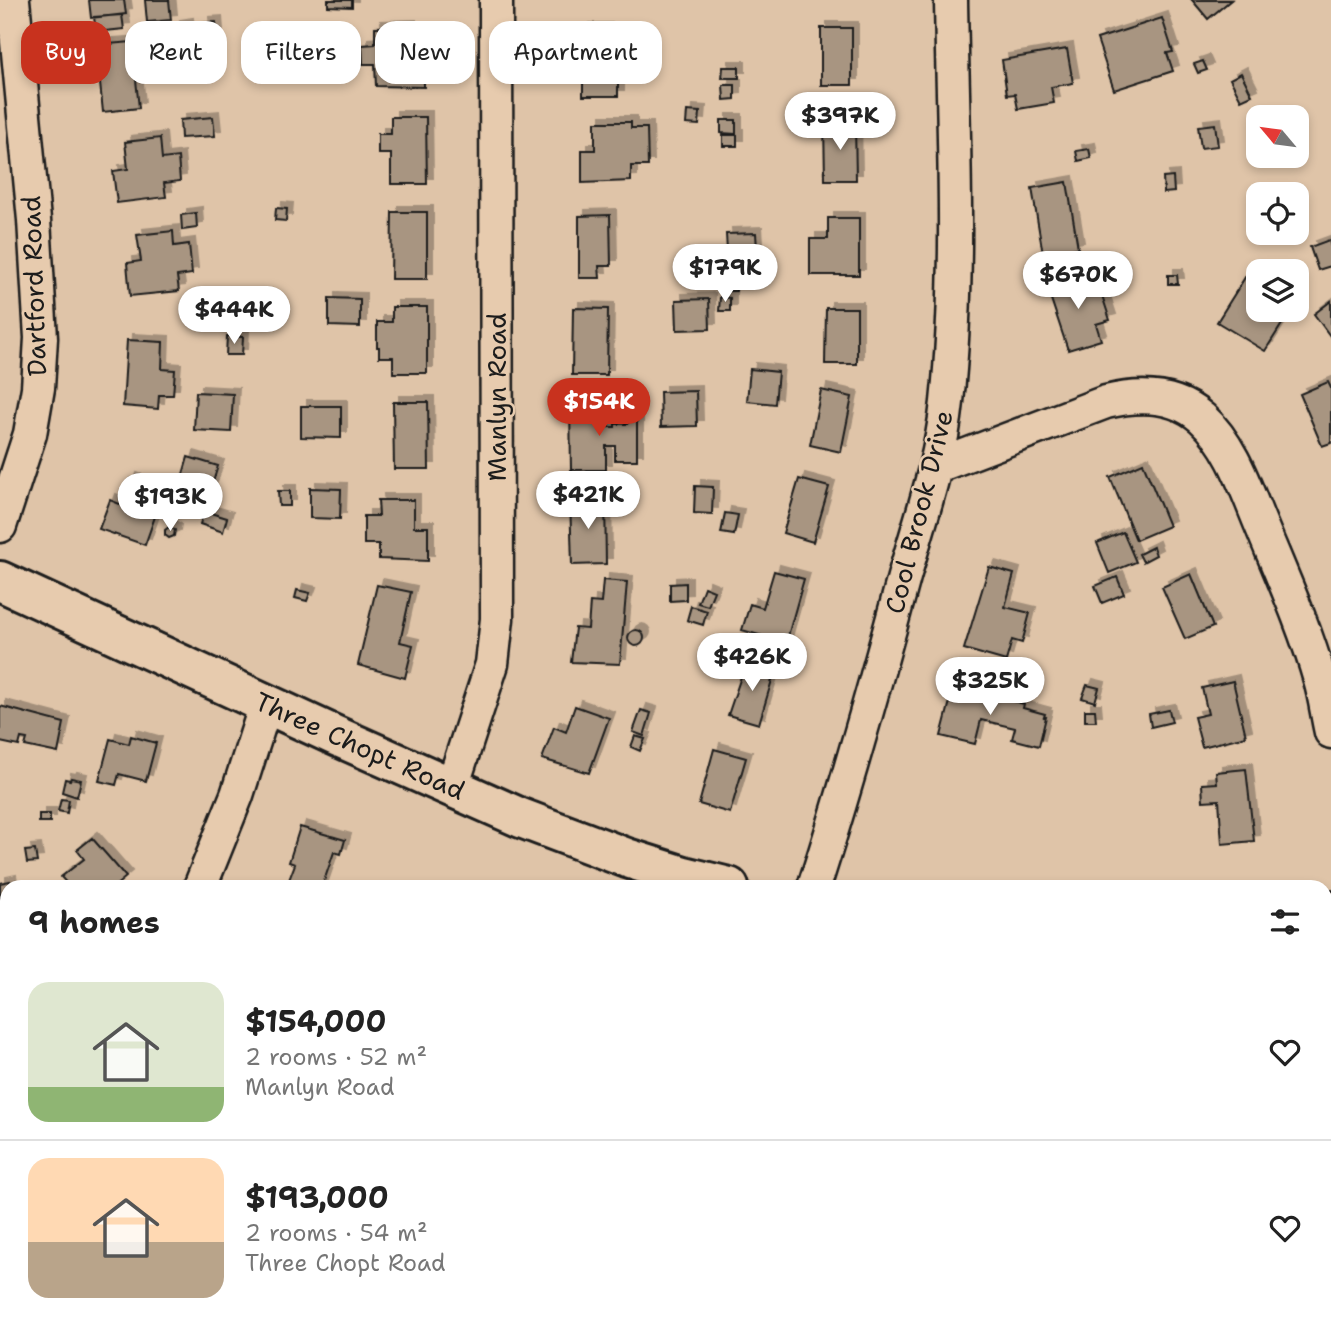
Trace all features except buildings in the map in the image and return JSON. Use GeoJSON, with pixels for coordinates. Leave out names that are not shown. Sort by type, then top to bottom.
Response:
{"type":"FeatureCollection","features":[{"type":"Feature","properties":{"kind":"main road","name":"Three Chopt Road"},"geometry":{"type":"LineString","coordinates":[[0,581],[521,818],[627,858],[700,880]]}},
{"type":"Feature","properties":{"kind":"street","name":"Dartford Road"},"geometry":{"type":"LineString","coordinates":[[0,526],[30,435],[38,388],[41,338],[33,207],[13,0]]}},
{"type":"Feature","properties":{"kind":"street","name":"Manlyn Road"},"geometry":{"type":"LineString","coordinates":[[452,787],[492,664],[496,619],[496,0]]}},
{"type":"Feature","properties":{"kind":"street","name":"Cool Brook Drive"},"geometry":{"type":"LineString","coordinates":[[816,880],[849,777],[935,467],[947,405],[952,326],[954,197],[951,0]]}},
{"type":"Feature","properties":{"kind":"street"},"geometry":{"type":"LineString","coordinates":[[935,467],[1106,402],[1128,397],[1163,398],[1195,413],[1217,435],[1243,481],[1286,585],[1320,680],[1331,733]]}},
{"type":"Feature","properties":{"kind":"street"},"geometry":{"type":"LineString","coordinates":[[203,880],[237,795],[266,704]]}}]}
